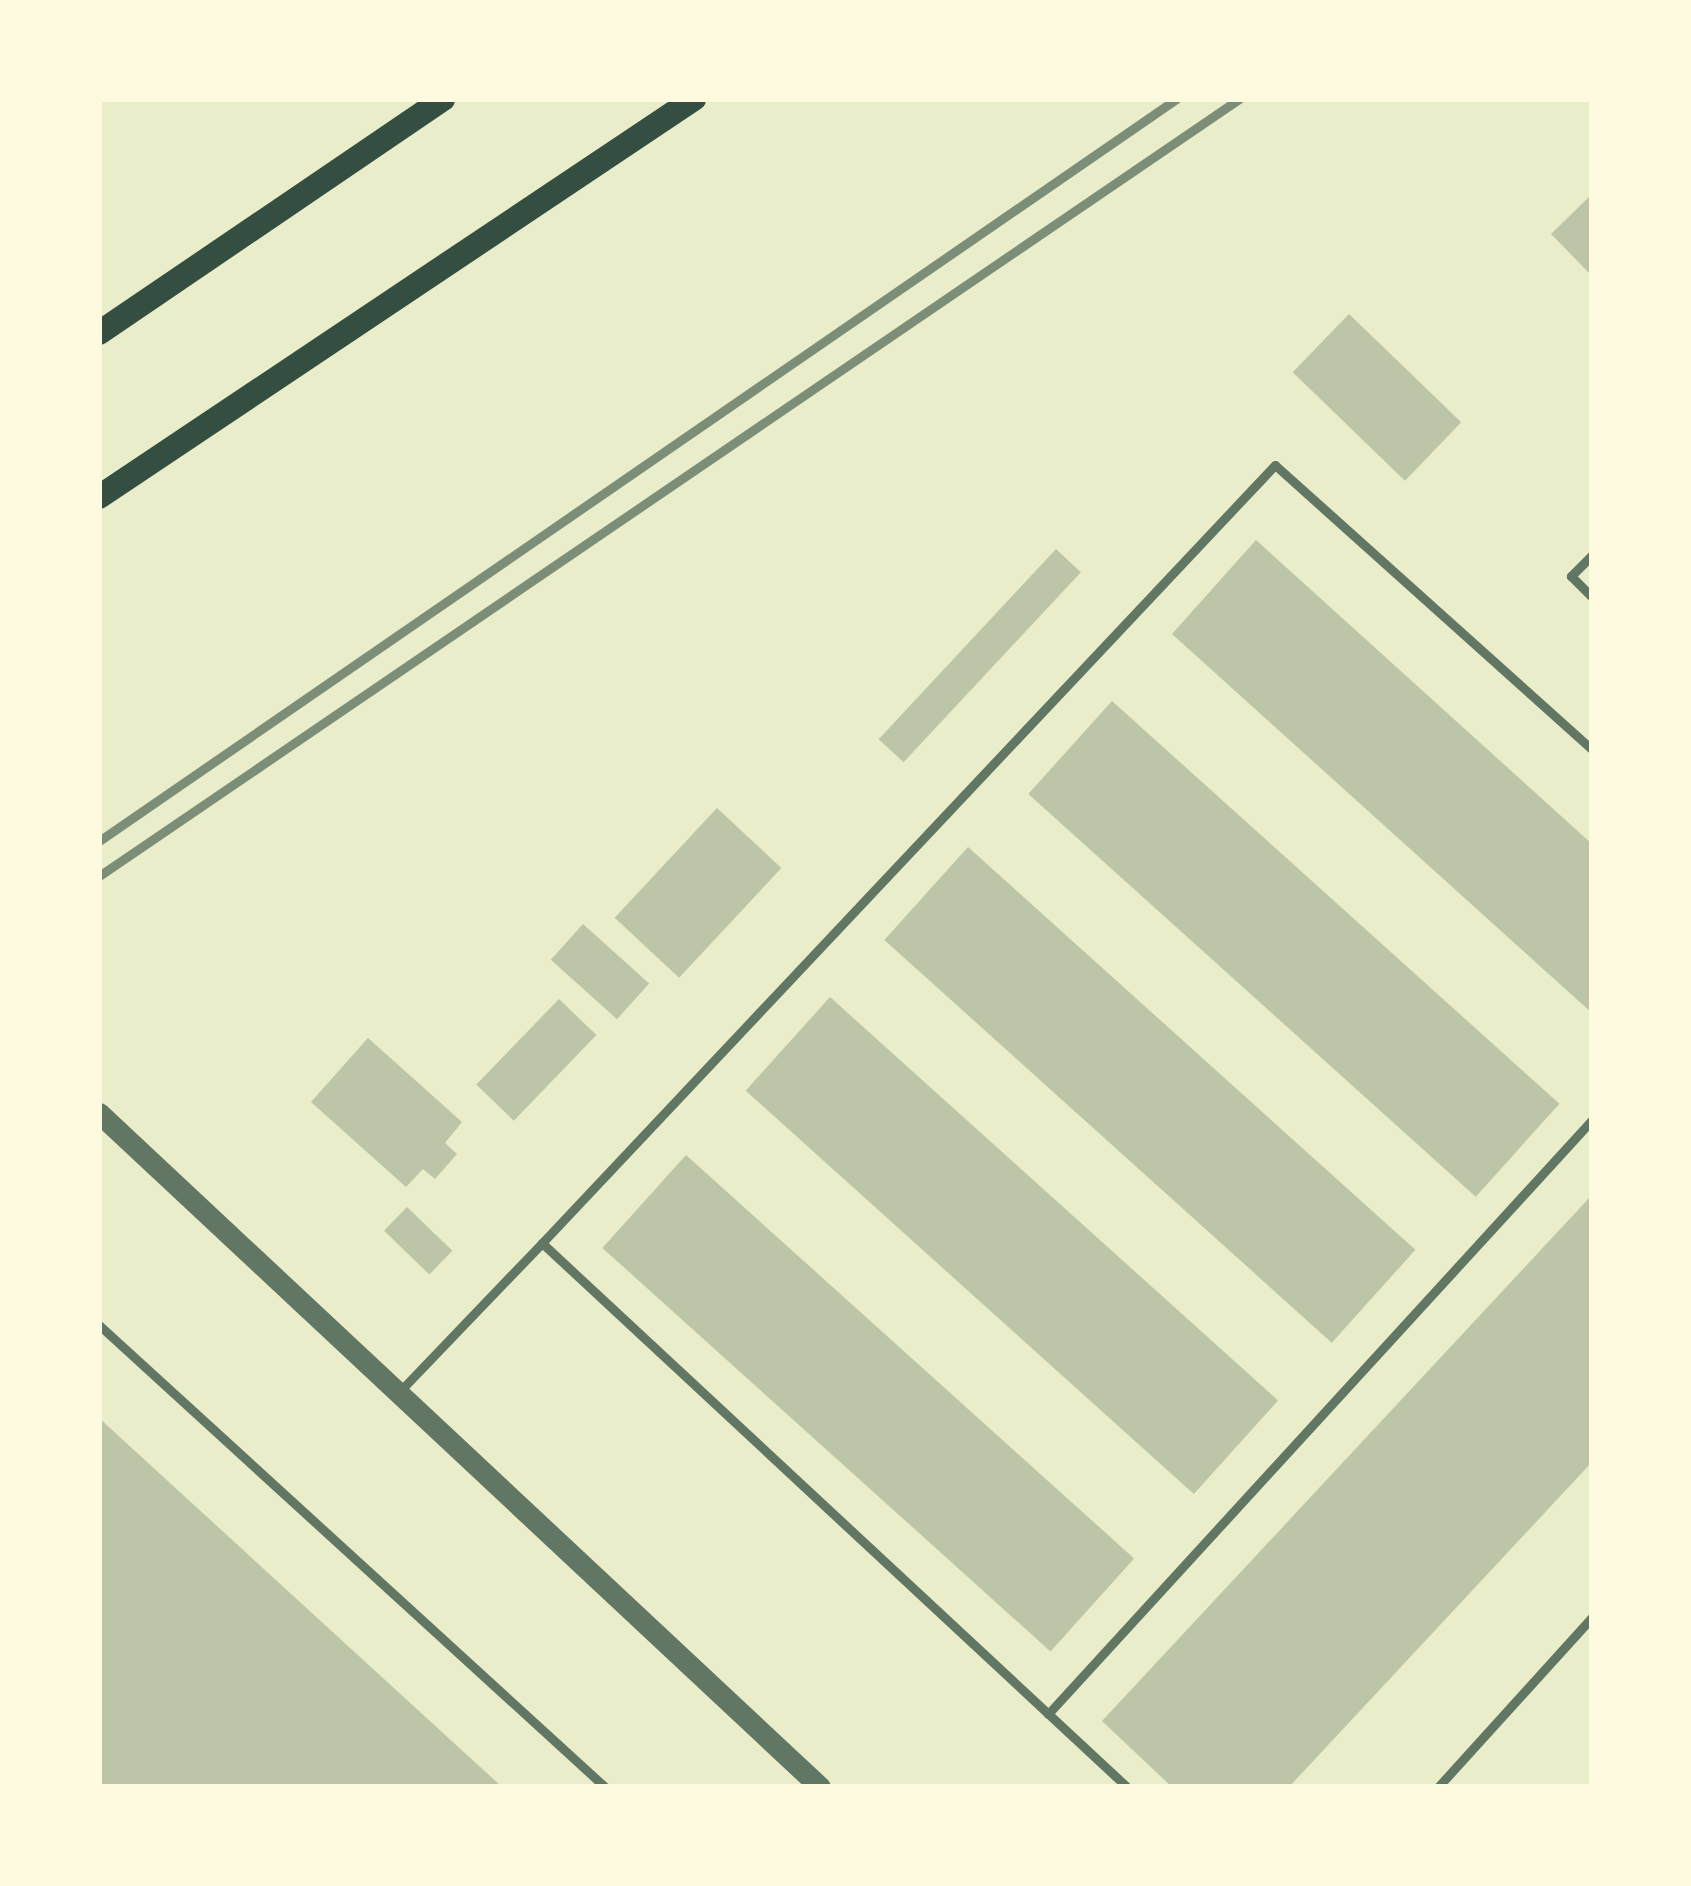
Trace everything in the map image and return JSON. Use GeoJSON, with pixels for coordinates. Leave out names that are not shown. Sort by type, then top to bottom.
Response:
{"type":"FeatureCollection","features":[{"type":"Feature","properties":{"kind":"main road"},"geometry":{"type":"LineString","coordinates":[[99,333],[443,99]]}},
{"type":"Feature","properties":{"kind":"main road"},"geometry":{"type":"LineString","coordinates":[[99,497],[694,99]]}},
{"type":"Feature","properties":{"kind":"street"},"geometry":{"type":"LineString","coordinates":[[99,1113],[820,1787]]}},
{"type":"Feature","properties":{"kind":"lane"},"geometry":{"type":"LineString","coordinates":[[398,1393],[1275,465],[1592,749]]}},
{"type":"Feature","properties":{"kind":"lane"},"geometry":{"type":"LineString","coordinates":[[1592,555],[1571,576],[1592,597]]}},
{"type":"Feature","properties":{"kind":"lane"},"geometry":{"type":"LineString","coordinates":[[1048,1714],[1592,1120]]}},
{"type":"Feature","properties":{"kind":"lane"},"geometry":{"type":"LineString","coordinates":[[542,1243],[1127,1787]]}},
{"type":"Feature","properties":{"kind":"lane"},"geometry":{"type":"LineString","coordinates":[[99,1325],[605,1787]]}},
{"type":"Feature","properties":{"kind":"lane"},"geometry":{"type":"LineString","coordinates":[[1438,1787],[1592,1617]]}},
{"type":"Feature","properties":{"kind":"building"},"geometry":{"type":"Polygon","coordinates":[[[1592,194],[1592,276],[1551,234],[1592,194]]]}},
{"type":"Feature","properties":{"kind":"building"},"geometry":{"type":"Polygon","coordinates":[[[1349,314],[1461,422],[1405,481],[1293,372],[1349,314]]]}},
{"type":"Feature","properties":{"kind":"building"},"geometry":{"type":"Polygon","coordinates":[[[1256,540],[1592,844],[1592,1013],[1172,634],[1256,540]]]}},
{"type":"Feature","properties":{"kind":"building"},"geometry":{"type":"Polygon","coordinates":[[[1056,549],[1081,572],[904,762],[879,739],[1056,549]]]}},
{"type":"Feature","properties":{"kind":"building"},"geometry":{"type":"Polygon","coordinates":[[[1112,701],[1559,1104],[1476,1197],[1028,794],[1112,701]]]}},
{"type":"Feature","properties":{"kind":"building"},"geometry":{"type":"Polygon","coordinates":[[[717,808],[781,868],[679,978],[615,918],[717,808]]]}},
{"type":"Feature","properties":{"kind":"building"},"geometry":{"type":"Polygon","coordinates":[[[968,847],[1415,1250],[1332,1343],[884,940],[968,847]]]}},
{"type":"Feature","properties":{"kind":"building"},"geometry":{"type":"Polygon","coordinates":[[[583,924],[649,984],[617,1019],[551,960],[583,924]]]}},
{"type":"Feature","properties":{"kind":"building"},"geometry":{"type":"Polygon","coordinates":[[[830,997],[1278,1400],[1194,1494],[746,1091],[830,997]]]}},
{"type":"Feature","properties":{"kind":"building"},"geometry":{"type":"Polygon","coordinates":[[[559,999],[596,1035],[514,1121],[476,1085],[559,999]]]}},
{"type":"Feature","properties":{"kind":"building"},"geometry":{"type":"Polygon","coordinates":[[[368,1038],[462,1122],[445,1143],[457,1154],[435,1179],[423,1169],[406,1187],[311,1102],[368,1038]]]}},
{"type":"Feature","properties":{"kind":"building"},"geometry":{"type":"Polygon","coordinates":[[[686,1155],[1134,1558],[1050,1651],[602,1248],[686,1155]]]}},
{"type":"Feature","properties":{"kind":"building"},"geometry":{"type":"Polygon","coordinates":[[[1592,1195],[1592,1462],[1289,1787],[1172,1787],[1102,1721],[1592,1195]]]}},
{"type":"Feature","properties":{"kind":"building"},"geometry":{"type":"Polygon","coordinates":[[[407,1207],[452,1251],[429,1275],[384,1231],[407,1207]]]}},
{"type":"Feature","properties":{"kind":"building"},"geometry":{"type":"Polygon","coordinates":[[[99,1418],[502,1787],[99,1787],[99,1418]]]}},
{"type":"Feature","properties":{"kind":"railway"},"geometry":{"type":"LineString","coordinates":[[99,841],[1176,99]]}},
{"type":"Feature","properties":{"kind":"railway"},"geometry":{"type":"LineString","coordinates":[[99,876],[1239,99]]}}]}
